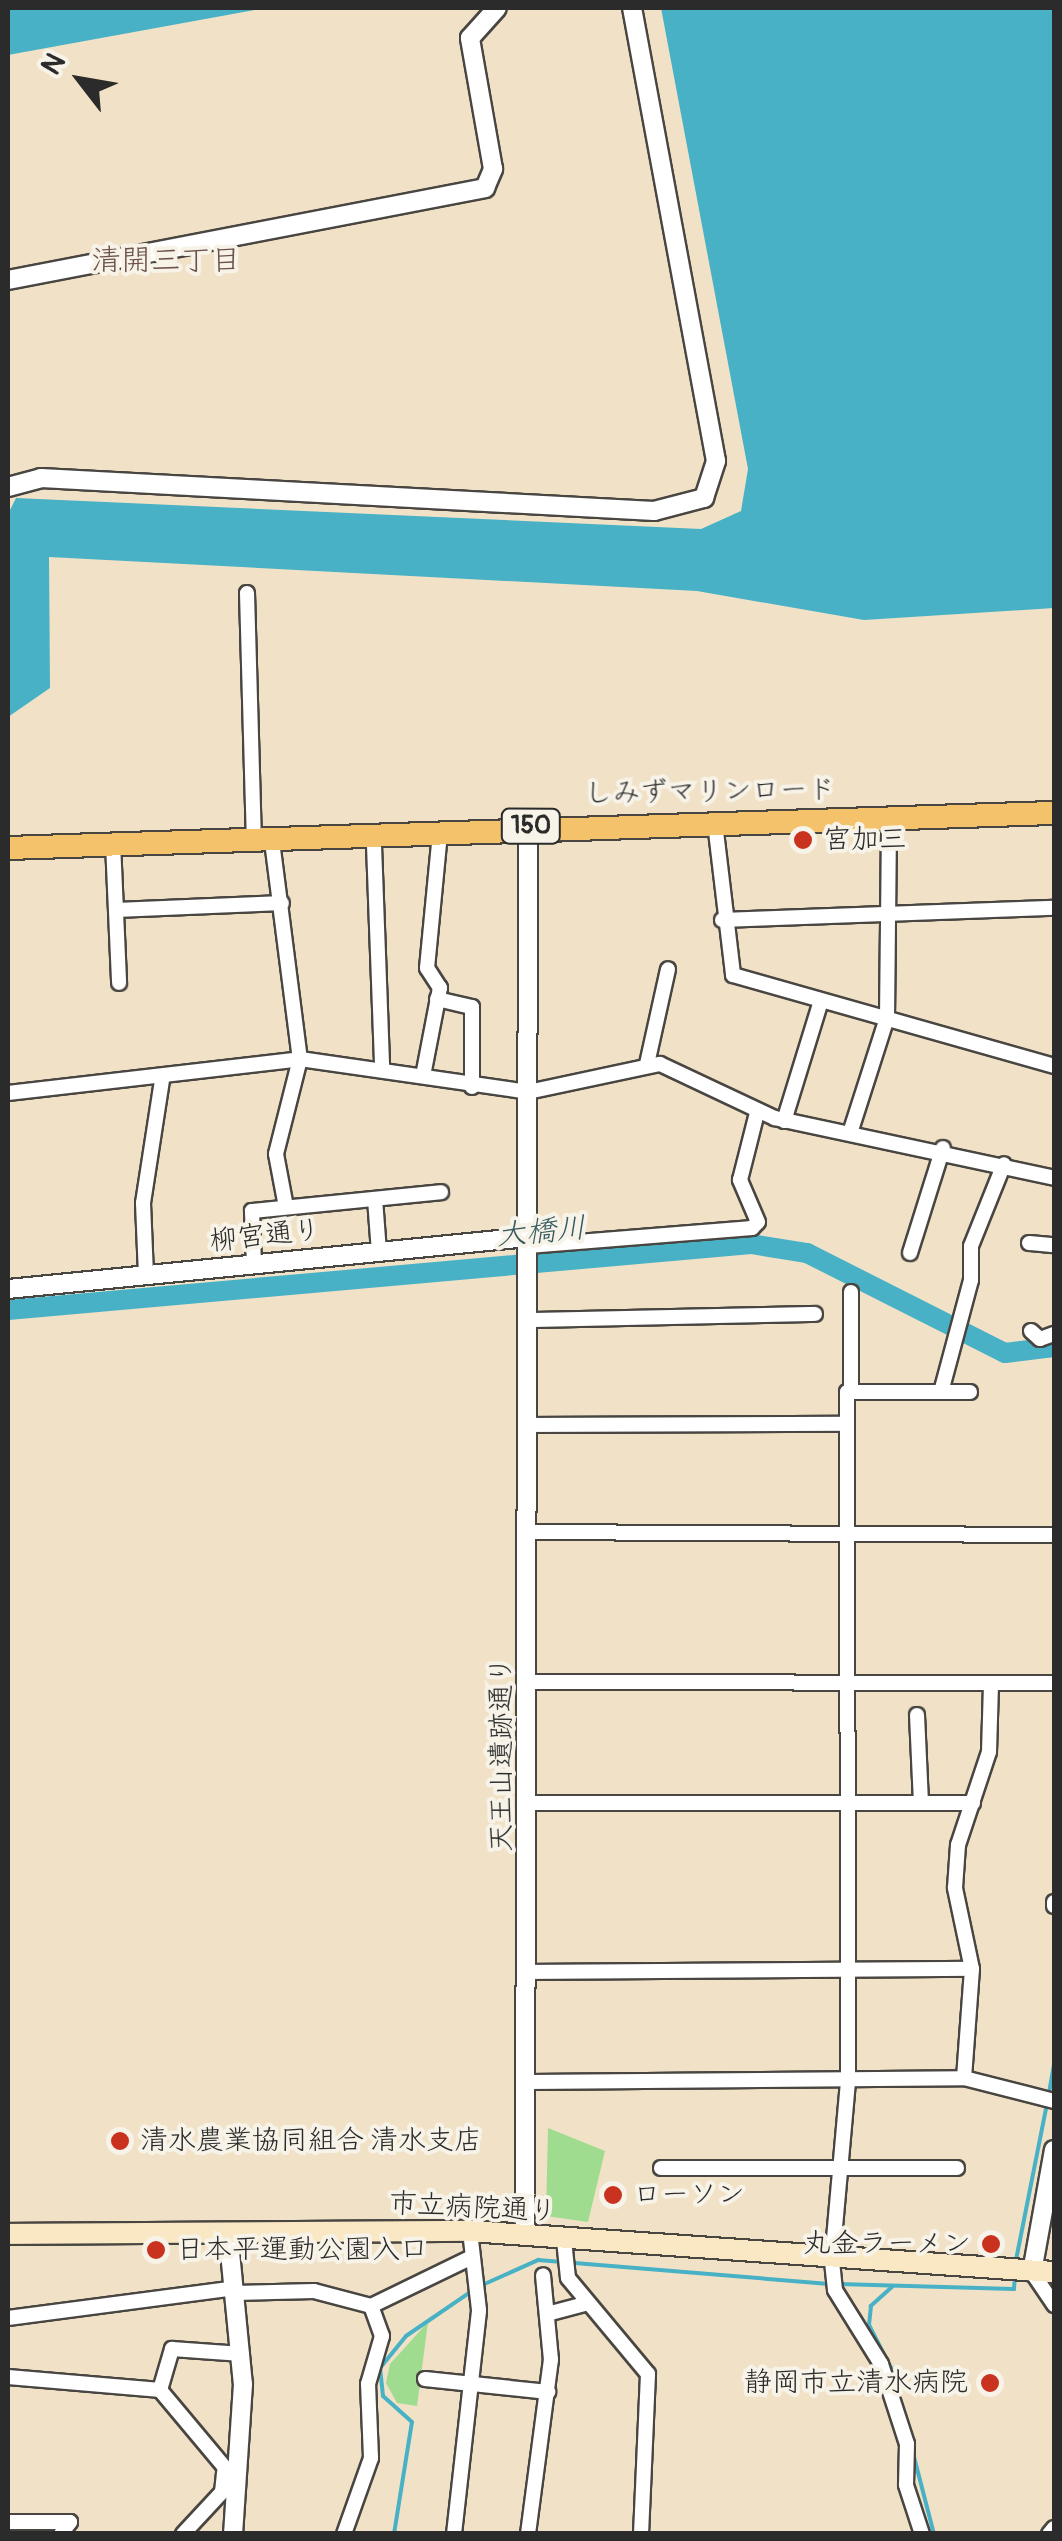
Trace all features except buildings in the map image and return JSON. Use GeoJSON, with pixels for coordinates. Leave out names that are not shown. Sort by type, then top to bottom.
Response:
{"type":"FeatureCollection","features":[{"type":"Feature","properties":{"kind":"highway","name":"しみずマリンロード"},"geometry":{"type":"LineString","coordinates":[[889,825],[1054,813]]}},
{"type":"Feature","properties":{"kind":"highway","name":"しみずマリンロード"},"geometry":{"type":"LineString","coordinates":[[8,848],[113,849],[529,833],[889,825],[1054,825]]}},
{"type":"Feature","properties":{"kind":"highway","name":"しみずマリンロード"},"geometry":{"type":"LineString","coordinates":[[264,843],[374,846],[529,833]]}},
{"type":"Feature","properties":{"kind":"highway","name":"しみずマリンロード"},"geometry":{"type":"LineString","coordinates":[[8,860],[113,849]]}},
{"type":"Feature","properties":{"kind":"main road","name":"市立病院通り"},"geometry":{"type":"LineString","coordinates":[[8,2234],[470,2231],[832,2261],[1054,2272]]}},
{"type":"Feature","properties":{"kind":"street"},"geometry":{"type":"LineString","coordinates":[[8,280],[485,188],[493,168],[470,38],[498,8]]}},
{"type":"Feature","properties":{"kind":"street"},"geometry":{"type":"LineString","coordinates":[[8,486],[41,478],[654,511],[704,498],[716,460],[632,8]]}},
{"type":"Feature","properties":{"kind":"street"},"geometry":{"type":"LineString","coordinates":[[247,594],[264,843],[282,903],[300,1059],[276,1154],[286,1207]]}},
{"type":"Feature","properties":{"kind":"street"},"geometry":{"type":"LineString","coordinates":[[851,1130],[887,1018],[889,825]]}},
{"type":"Feature","properties":{"kind":"street"},"geometry":{"type":"LineString","coordinates":[[715,829],[722,920],[733,976],[1054,1066]]}},
{"type":"Feature","properties":{"kind":"street"},"geometry":{"type":"LineString","coordinates":[[529,833],[528,1244],[752,1228],[740,1180],[756,1113]]}},
{"type":"Feature","properties":{"kind":"street"},"geometry":{"type":"LineString","coordinates":[[423,1076],[437,999],[426,968],[439,843]]}},
{"type":"Feature","properties":{"kind":"street"},"geometry":{"type":"LineString","coordinates":[[374,846],[382,1067]]}},
{"type":"Feature","properties":{"kind":"street"},"geometry":{"type":"LineString","coordinates":[[113,849],[118,983]]}},
{"type":"Feature","properties":{"kind":"street"},"geometry":{"type":"LineString","coordinates":[[117,910],[282,903]]}},
{"type":"Feature","properties":{"kind":"street"},"geometry":{"type":"LineString","coordinates":[[722,920],[1054,908]]}},
{"type":"Feature","properties":{"kind":"street"},"geometry":{"type":"LineString","coordinates":[[647,1064],[668,969]]}},
{"type":"Feature","properties":{"kind":"street"},"geometry":{"type":"LineString","coordinates":[[437,999],[472,1007],[472,1087]]}},
{"type":"Feature","properties":{"kind":"street"},"geometry":{"type":"LineString","coordinates":[[784,1121],[821,1001]]}},
{"type":"Feature","properties":{"kind":"street"},"geometry":{"type":"LineString","coordinates":[[8,1093],[162,1080],[300,1059],[382,1067],[472,1087],[528,1092],[647,1064],[684,1072],[756,1113],[784,1121],[943,1148],[1054,1178]]}},
{"type":"Feature","properties":{"kind":"street"},"geometry":{"type":"LineString","coordinates":[[146,1275],[143,1203],[162,1080]]}},
{"type":"Feature","properties":{"kind":"street"},"geometry":{"type":"LineString","coordinates":[[910,1252],[943,1148]]}},
{"type":"Feature","properties":{"kind":"street"},"geometry":{"type":"LineString","coordinates":[[942,1392],[963,1318],[970,1246],[1004,1164]]}},
{"type":"Feature","properties":{"kind":"street"},"geometry":{"type":"LineString","coordinates":[[254,1264],[252,1211],[441,1192]]}},
{"type":"Feature","properties":{"kind":"street"},"geometry":{"type":"LineString","coordinates":[[374,1198],[379,1252]]}},
{"type":"Feature","properties":{"kind":"street"},"geometry":{"type":"LineString","coordinates":[[1029,1243],[1054,1245]]}},
{"type":"Feature","properties":{"kind":"street","name":"柳宮通り"},"geometry":{"type":"LineString","coordinates":[[8,1289],[379,1252],[528,1244]]}},
{"type":"Feature","properties":{"kind":"street","name":"天王山遺跡通り"},"geometry":{"type":"LineString","coordinates":[[524,2236],[530,2082],[528,1244]]}},
{"type":"Feature","properties":{"kind":"street"},"geometry":{"type":"LineString","coordinates":[[851,1292],[851,1392],[846,1424],[848,2080],[832,2261],[835,2290],[880,2364],[907,2444],[906,2485],[922,2534]]}},
{"type":"Feature","properties":{"kind":"street"},"geometry":{"type":"LineString","coordinates":[[529,1320],[815,1314]]}},
{"type":"Feature","properties":{"kind":"street"},"geometry":{"type":"LineString","coordinates":[[1031,1331],[1040,1339],[1054,1334]]}},
{"type":"Feature","properties":{"kind":"street"},"geometry":{"type":"LineString","coordinates":[[851,1392],[970,1392]]}},
{"type":"Feature","properties":{"kind":"street"},"geometry":{"type":"LineString","coordinates":[[529,1425],[846,1424]]}},
{"type":"Feature","properties":{"kind":"street"},"geometry":{"type":"LineString","coordinates":[[528,1532],[1054,1535]]}},
{"type":"Feature","properties":{"kind":"street"},"geometry":{"type":"LineString","coordinates":[[529,1682],[1054,1683]]}},
{"type":"Feature","properties":{"kind":"street"},"geometry":{"type":"LineString","coordinates":[[964,2078],[972,1969],[955,1888],[973,1803],[989,1752],[991,1683]]}},
{"type":"Feature","properties":{"kind":"street"},"geometry":{"type":"LineString","coordinates":[[917,1715],[921,1802]]}},
{"type":"Feature","properties":{"kind":"street"},"geometry":{"type":"LineString","coordinates":[[531,1803],[973,1803]]}},
{"type":"Feature","properties":{"kind":"street"},"geometry":{"type":"LineString","coordinates":[[528,1972],[972,1969]]}},
{"type":"Feature","properties":{"kind":"street"},"geometry":{"type":"LineString","coordinates":[[530,2082],[964,2078],[1054,2101]]}},
{"type":"Feature","properties":{"kind":"street"},"geometry":{"type":"LineString","coordinates":[[1054,2150],[1032,2272],[1054,2306]]}},
{"type":"Feature","properties":{"kind":"street"},"geometry":{"type":"LineString","coordinates":[[661,2168],[957,2168]]}},
{"type":"Feature","properties":{"kind":"street"},"geometry":{"type":"LineString","coordinates":[[454,2534],[480,2310],[470,2231]]}},
{"type":"Feature","properties":{"kind":"street"},"geometry":{"type":"LineString","coordinates":[[228,2232],[242,2354],[230,2477],[233,2534]]}},
{"type":"Feature","properties":{"kind":"street"},"geometry":{"type":"LineString","coordinates":[[564,2240],[568,2278],[584,2304],[648,2374],[640,2534]]}},
{"type":"Feature","properties":{"kind":"street"},"geometry":{"type":"LineString","coordinates":[[8,2318],[235,2290],[314,2291],[371,2306],[472,2256]]}},
{"type":"Feature","properties":{"kind":"street"},"geometry":{"type":"LineString","coordinates":[[528,2534],[548,2392],[548,2314],[543,2275]]}},
{"type":"Feature","properties":{"kind":"street"},"geometry":{"type":"LineString","coordinates":[[548,2314],[584,2304]]}},
{"type":"Feature","properties":{"kind":"street"},"geometry":{"type":"LineString","coordinates":[[344,2534],[371,2458],[368,2384],[382,2336],[371,2306]]}},
{"type":"Feature","properties":{"kind":"street"},"geometry":{"type":"LineString","coordinates":[[160,2390],[172,2349],[242,2354]]}},
{"type":"Feature","properties":{"kind":"street"},"geometry":{"type":"LineString","coordinates":[[8,2377],[160,2390],[230,2477]]}},
{"type":"Feature","properties":{"kind":"street"},"geometry":{"type":"LineString","coordinates":[[425,2379],[548,2392]]}},
{"type":"Feature","properties":{"kind":"street"},"geometry":{"type":"LineString","coordinates":[[183,2534],[222,2492],[230,2477]]}},
{"type":"Feature","properties":{"kind":"street"},"geometry":{"type":"LineString","coordinates":[[8,2522],[70,2522],[61,2534]]}},
{"type":"Feature","properties":{"kind":"green space"},"geometry":{"type":"Polygon","coordinates":[[[548,2128],[605,2151],[588,2222],[546,2216],[548,2128]]]}},
{"type":"Feature","properties":{"kind":"green space"},"geometry":{"type":"Polygon","coordinates":[[[428,2322],[417,2406],[397,2403],[386,2383],[390,2364],[428,2322]]]}},
{"type":"Feature","properties":{"kind":"water"},"geometry":{"type":"Polygon","coordinates":[[[8,8],[265,8],[8,55],[8,8]]]}},
{"type":"Feature","properties":{"kind":"water"},"geometry":{"type":"Polygon","coordinates":[[[661,8],[1054,8],[1054,608],[864,620],[697,591],[49,557],[50,688],[8,717],[8,514],[16,498],[701,529],[741,511],[748,469],[661,8]]]}},
{"type":"Feature","properties":{"kind":"waterway","name":"大橋川"},"geometry":{"type":"LineString","coordinates":[[8,1310],[751,1244],[807,1253],[1005,1353],[1054,1347]]}},
{"type":"Feature","properties":{"kind":"waterway"},"geometry":{"type":"LineString","coordinates":[[1049,2093],[1054,2064]]}},
{"type":"Feature","properties":{"kind":"waterway"},"geometry":{"type":"LineString","coordinates":[[1016,2260],[1047,2103]]}},
{"type":"Feature","properties":{"kind":"waterway"},"geometry":{"type":"LineString","coordinates":[[480,2286],[538,2260],[829,2284]]}},
{"type":"Feature","properties":{"kind":"waterway"},"geometry":{"type":"LineString","coordinates":[[838,2284],[1014,2289],[1015,2275]]}},
{"type":"Feature","properties":{"kind":"waterway"},"geometry":{"type":"LineString","coordinates":[[893,2286],[871,2306],[869,2325],[891,2368],[934,2534]]}},
{"type":"Feature","properties":{"kind":"waterway"},"geometry":{"type":"LineString","coordinates":[[394,2534],[412,2422],[383,2396],[380,2368],[406,2336],[472,2291]]}},
{"type":"Feature","properties":{"kind":"place","name":"宮加三"},"geometry":{"type":"Point","coordinates":[803,840]}},
{"type":"Feature","properties":{"kind":"place","name":"清水農業協同組合 清水支店"},"geometry":{"type":"Point","coordinates":[120,2141]}},
{"type":"Feature","properties":{"kind":"place","name":"ローソン"},"geometry":{"type":"Point","coordinates":[613,2195]}},
{"type":"Feature","properties":{"kind":"place","name":"丸金ラーメン"},"geometry":{"type":"Point","coordinates":[991,2244]}},
{"type":"Feature","properties":{"kind":"place","name":"日本平運動公園入口"},"geometry":{"type":"Point","coordinates":[156,2250]}},
{"type":"Feature","properties":{"kind":"place","name":"静岡市立清水病院"},"geometry":{"type":"Point","coordinates":[990,2383]}},
{"type":"Feature","properties":{"kind":"district","name":"清開三丁目"},"geometry":{"type":"Point","coordinates":[166,261]}}]}
